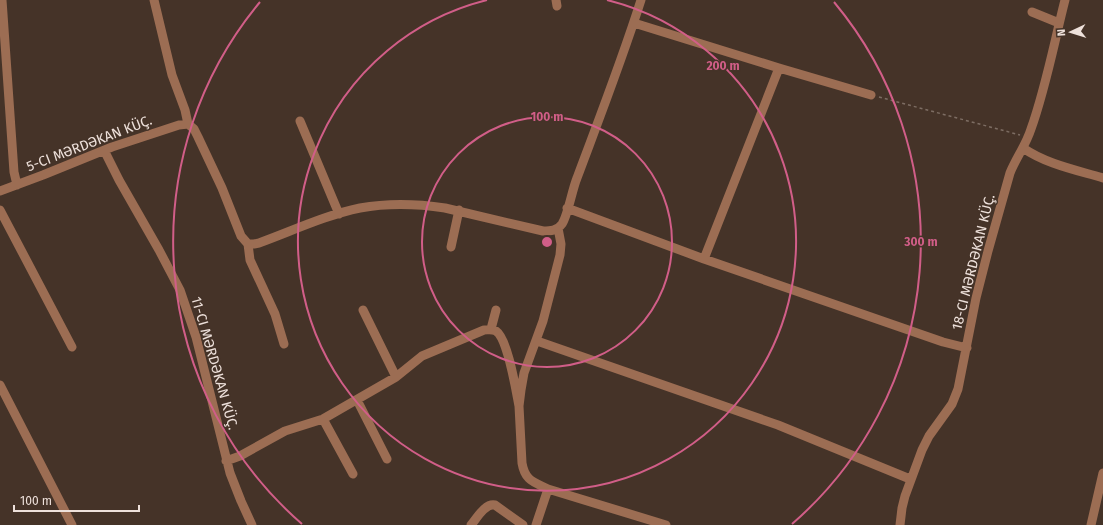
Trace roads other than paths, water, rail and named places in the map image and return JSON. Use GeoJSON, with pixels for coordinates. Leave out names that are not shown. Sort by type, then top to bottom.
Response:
{"type":"FeatureCollection","features":[{"type":"Feature","properties":{"kind":"street"},"geometry":{"type":"LineString","coordinates":[[2,0],[14,172],[17,185]]}},
{"type":"Feature","properties":{"kind":"street"},"geometry":{"type":"LineString","coordinates":[[154,0],[172,75],[185,110],[188,124],[194,129],[222,188],[241,236],[248,244],[250,260],[275,314],[284,344]]}},
{"type":"Feature","properties":{"kind":"street"},"geometry":{"type":"LineString","coordinates":[[248,244],[259,243],[339,214],[362,208],[396,205],[430,206],[459,210],[543,231],[558,228],[564,219],[576,181],[641,0]]}},
{"type":"Feature","properties":{"kind":"street","name":"18-CI MƏRDƏKAN KÜÇ."},"geometry":{"type":"LineString","coordinates":[[900,525],[902,508],[910,479],[922,450],[929,436],[955,397],[958,389],[976,298],[988,251],[1010,173],[1014,162],[1028,138],[1045,84],[1065,0]]}},
{"type":"Feature","properties":{"kind":"street"},"geometry":{"type":"LineString","coordinates":[[1032,12],[1059,23]]}},
{"type":"Feature","properties":{"kind":"street"},"geometry":{"type":"LineString","coordinates":[[634,23],[870,95]]}},
{"type":"Feature","properties":{"kind":"street"},"geometry":{"type":"LineString","coordinates":[[704,259],[779,68]]}},
{"type":"Feature","properties":{"kind":"street"},"geometry":{"type":"LineString","coordinates":[[300,121],[339,214]]}},
{"type":"Feature","properties":{"kind":"street","name":"5-CI MƏRDƏKAN KÜÇ."},"geometry":{"type":"LineString","coordinates":[[0,191],[104,150],[179,125],[188,124]]}},
{"type":"Feature","properties":{"kind":"street"},"geometry":{"type":"LineString","coordinates":[[1023,148],[1032,155],[1042,159],[1103,178]]}},
{"type":"Feature","properties":{"kind":"street","name":"11-CI MƏRDƏKAN KÜÇ."},"geometry":{"type":"LineString","coordinates":[[104,150],[180,290],[196,336],[226,460],[238,495],[252,525]]}},
{"type":"Feature","properties":{"kind":"street"},"geometry":{"type":"LineString","coordinates":[[567,208],[704,259],[943,342],[967,348]]}},
{"type":"Feature","properties":{"kind":"street"},"geometry":{"type":"LineString","coordinates":[[0,210],[72,347]]}},
{"type":"Feature","properties":{"kind":"street"},"geometry":{"type":"LineString","coordinates":[[452,247],[459,210]]}},
{"type":"Feature","properties":{"kind":"street"},"geometry":{"type":"LineString","coordinates":[[519,406],[522,384],[543,321],[560,256],[561,238],[558,228]]}},
{"type":"Feature","properties":{"kind":"street"},"geometry":{"type":"LineString","coordinates":[[363,310],[396,377]]}},
{"type":"Feature","properties":{"kind":"street"},"geometry":{"type":"LineString","coordinates":[[491,329],[496,310]]}},
{"type":"Feature","properties":{"kind":"street"},"geometry":{"type":"LineString","coordinates":[[226,460],[240,456],[284,431],[323,419],[396,377],[422,356],[484,330],[491,329],[496,331],[501,336],[510,363],[519,406],[523,471],[527,478],[548,489],[666,525]]}},
{"type":"Feature","properties":{"kind":"street"},"geometry":{"type":"LineString","coordinates":[[537,341],[778,425],[910,479]]}},
{"type":"Feature","properties":{"kind":"street"},"geometry":{"type":"LineString","coordinates":[[510,363],[528,364]]}},
{"type":"Feature","properties":{"kind":"street"},"geometry":{"type":"LineString","coordinates":[[0,385],[72,525]]}},
{"type":"Feature","properties":{"kind":"street"},"geometry":{"type":"LineString","coordinates":[[357,400],[387,459]]}},
{"type":"Feature","properties":{"kind":"street"},"geometry":{"type":"LineString","coordinates":[[323,419],[353,474]]}},
{"type":"Feature","properties":{"kind":"street"},"geometry":{"type":"LineString","coordinates":[[1091,525],[1103,473]]}},
{"type":"Feature","properties":{"kind":"street"},"geometry":{"type":"LineString","coordinates":[[536,525],[548,489]]}},
{"type":"Feature","properties":{"kind":"street"},"geometry":{"type":"LineString","coordinates":[[471,525],[487,507],[494,505],[523,525]]}}]}
